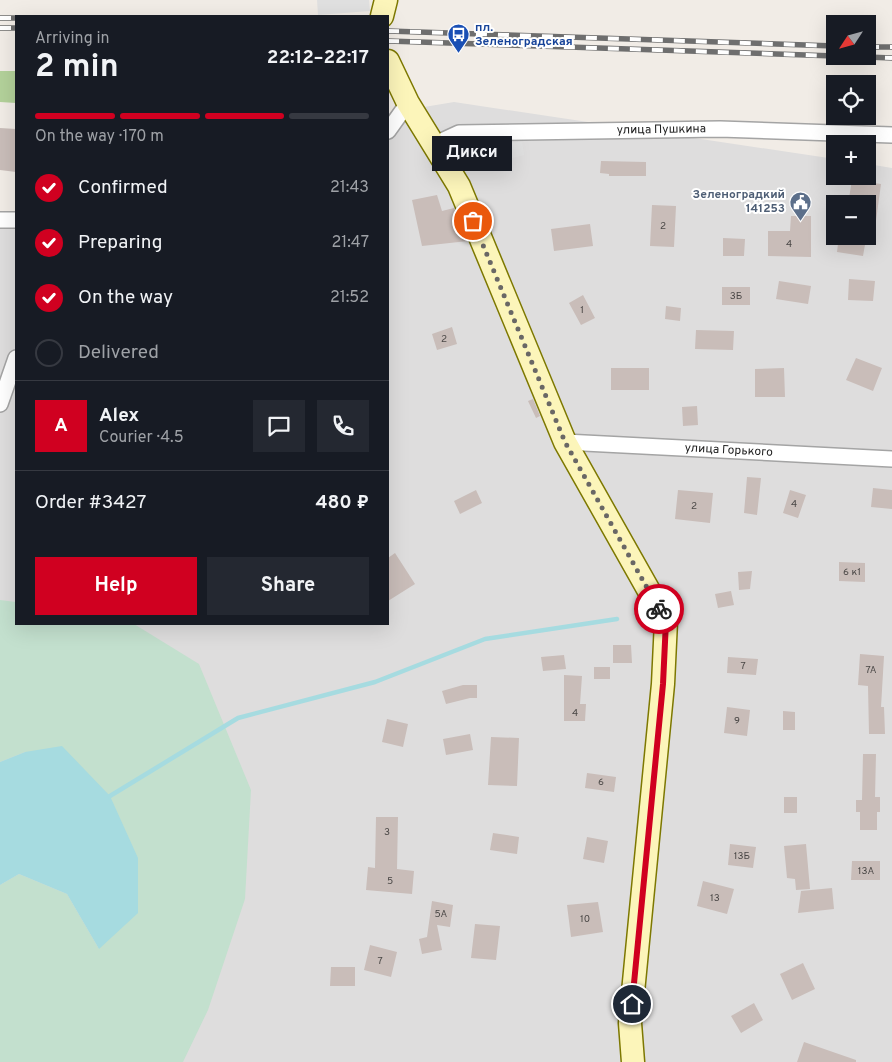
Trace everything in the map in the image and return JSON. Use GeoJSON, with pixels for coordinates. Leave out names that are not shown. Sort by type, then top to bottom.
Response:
{"type":"FeatureCollection","features":[{"type":"Feature","properties":{"kind":"street"},"geometry":{"type":"LineString","coordinates":[[382,15],[386,0]]}},
{"type":"Feature","properties":{"kind":"street"},"geometry":{"type":"LineString","coordinates":[[389,63],[408,103],[458,186],[565,442],[666,621],[663,684],[630,1023],[633,1062]]}},
{"type":"Feature","properties":{"kind":"street"},"geometry":{"type":"LineString","coordinates":[[389,129],[408,103]]}},
{"type":"Feature","properties":{"kind":"street","name":"улица Пушкина"},"geometry":{"type":"LineString","coordinates":[[433,146],[459,133],[720,129],[892,135]]}},
{"type":"Feature","properties":{"kind":"street"},"geometry":{"type":"LineString","coordinates":[[0,220],[15,220]]}},
{"type":"Feature","properties":{"kind":"street"},"geometry":{"type":"LineString","coordinates":[[0,404],[15,361]]}},
{"type":"Feature","properties":{"kind":"street","name":"улица Горького"},"geometry":{"type":"LineString","coordinates":[[565,442],[892,459]]}},
{"type":"Feature","properties":{"kind":"shaded area"},"geometry":{"type":"Polygon","coordinates":[[[317,0],[369,0],[370,11],[318,15],[317,0]]]}},
{"type":"Feature","properties":{"kind":"shaded area"},"geometry":{"type":"Polygon","coordinates":[[[454,102],[826,158],[826,185],[876,185],[876,165],[892,168],[892,1062],[0,1062],[0,225],[15,228],[15,625],[389,625],[389,113],[454,102]]]}},
{"type":"Feature","properties":{"kind":"shaded area"},"geometry":{"type":"Polygon","coordinates":[[[522,141],[524,155],[479,166],[476,152],[522,141]]]}},
{"type":"Feature","properties":{"kind":"green space"},"geometry":{"type":"Polygon","coordinates":[[[0,71],[15,71],[15,103],[0,102],[0,71]]]}},
{"type":"Feature","properties":{"kind":"green space"},"geometry":{"type":"Polygon","coordinates":[[[0,600],[15,602],[15,625],[136,625],[199,664],[251,790],[245,899],[208,1010],[183,1062],[0,1062],[0,885],[19,874],[67,894],[99,949],[25,752],[0,762],[0,600]]]}},
{"type":"Feature","properties":{"kind":"water"},"geometry":{"type":"Polygon","coordinates":[[[62,746],[110,796],[138,858],[138,913],[99,949],[67,894],[19,874],[0,885],[0,762],[25,752],[62,746]]]}},
{"type":"Feature","properties":{"kind":"building"},"geometry":{"type":"Polygon","coordinates":[[[0,128],[15,129],[15,172],[0,170],[0,128]]]}},
{"type":"Feature","properties":{"kind":"building"},"geometry":{"type":"Polygon","coordinates":[[[601,161],[646,162],[646,176],[609,176],[609,174],[600,173],[601,161]]]}},
{"type":"Feature","properties":{"kind":"building"},"geometry":{"type":"Polygon","coordinates":[[[881,184],[876,221],[876,195],[850,195],[851,185],[881,184]]]}},
{"type":"Feature","properties":{"kind":"building"},"geometry":{"type":"Polygon","coordinates":[[[437,195],[442,211],[454,208],[468,241],[422,246],[412,200],[437,195]]]}},
{"type":"Feature","properties":{"kind":"building"},"geometry":{"type":"Polygon","coordinates":[[[652,205],[676,206],[674,247],[650,246],[652,205]]]}},
{"type":"Feature","properties":{"kind":"building"},"geometry":{"type":"Polygon","coordinates":[[[791,216],[811,216],[811,257],[768,256],[768,231],[790,231],[791,216]]]}},
{"type":"Feature","properties":{"kind":"building"},"geometry":{"type":"Polygon","coordinates":[[[590,224],[593,246],[554,251],[551,229],[590,224]]]}},
{"type":"Feature","properties":{"kind":"building"},"geometry":{"type":"Polygon","coordinates":[[[723,238],[745,239],[744,256],[723,256],[723,238]]]}},
{"type":"Feature","properties":{"kind":"building"},"geometry":{"type":"Polygon","coordinates":[[[838,245],[865,245],[863,256],[837,252],[838,245]]]}},
{"type":"Feature","properties":{"kind":"building"},"geometry":{"type":"Polygon","coordinates":[[[849,279],[875,281],[873,301],[848,300],[849,279]]]}},
{"type":"Feature","properties":{"kind":"building"},"geometry":{"type":"Polygon","coordinates":[[[779,281],[811,286],[808,304],[776,299],[779,281]]]}},
{"type":"Feature","properties":{"kind":"building"},"geometry":{"type":"Polygon","coordinates":[[[722,287],[750,287],[750,305],[722,305],[722,287]]]}},
{"type":"Feature","properties":{"kind":"building"},"geometry":{"type":"Polygon","coordinates":[[[583,295],[595,318],[581,325],[569,303],[583,295]]]}},
{"type":"Feature","properties":{"kind":"building"},"geometry":{"type":"Polygon","coordinates":[[[666,306],[681,308],[680,321],[665,319],[666,306]]]}},
{"type":"Feature","properties":{"kind":"building"},"geometry":{"type":"Polygon","coordinates":[[[452,327],[457,344],[437,350],[432,334],[452,327]]]}},
{"type":"Feature","properties":{"kind":"building"},"geometry":{"type":"Polygon","coordinates":[[[696,330],[734,331],[733,350],[695,349],[696,330]]]}},
{"type":"Feature","properties":{"kind":"building"},"geometry":{"type":"Polygon","coordinates":[[[856,358],[882,368],[873,391],[846,380],[856,358]]]}},
{"type":"Feature","properties":{"kind":"building"},"geometry":{"type":"Polygon","coordinates":[[[611,368],[649,368],[649,390],[611,390],[611,368]]]}},
{"type":"Feature","properties":{"kind":"building"},"geometry":{"type":"Polygon","coordinates":[[[784,368],[785,397],[755,397],[755,369],[784,368]]]}},
{"type":"Feature","properties":{"kind":"building"},"geometry":{"type":"Polygon","coordinates":[[[533,399],[540,416],[536,418],[528,401],[533,399]]]}},
{"type":"Feature","properties":{"kind":"building"},"geometry":{"type":"Polygon","coordinates":[[[697,406],[698,425],[683,426],[682,407],[697,406]]]}},
{"type":"Feature","properties":{"kind":"building"},"geometry":{"type":"Polygon","coordinates":[[[747,477],[761,478],[757,515],[744,513],[747,477]]]}},
{"type":"Feature","properties":{"kind":"building"},"geometry":{"type":"Polygon","coordinates":[[[873,488],[892,490],[892,509],[871,507],[873,488]]]}},
{"type":"Feature","properties":{"kind":"building"},"geometry":{"type":"Polygon","coordinates":[[[476,490],[482,503],[460,514],[454,501],[476,490]]]}},
{"type":"Feature","properties":{"kind":"building"},"geometry":{"type":"Polygon","coordinates":[[[678,490],[713,493],[710,523],[675,519],[678,490]]]}},
{"type":"Feature","properties":{"kind":"building"},"geometry":{"type":"Polygon","coordinates":[[[790,490],[806,495],[798,518],[783,513],[790,490]]]}},
{"type":"Feature","properties":{"kind":"building"},"geometry":{"type":"Polygon","coordinates":[[[395,553],[415,584],[389,600],[389,557],[395,553]]]}},
{"type":"Feature","properties":{"kind":"building"},"geometry":{"type":"Polygon","coordinates":[[[839,562],[865,563],[865,582],[839,581],[839,562]]]}},
{"type":"Feature","properties":{"kind":"building"},"geometry":{"type":"Polygon","coordinates":[[[752,571],[750,589],[739,590],[738,572],[752,571]]]}},
{"type":"Feature","properties":{"kind":"building"},"geometry":{"type":"Polygon","coordinates":[[[731,591],[734,605],[718,608],[715,594],[731,591]]]}},
{"type":"Feature","properties":{"kind":"building"},"geometry":{"type":"Polygon","coordinates":[[[613,645],[631,645],[632,663],[613,663],[613,645]]]}},
{"type":"Feature","properties":{"kind":"building"},"geometry":{"type":"Polygon","coordinates":[[[860,654],[884,656],[881,707],[884,707],[885,734],[869,734],[868,686],[858,685],[860,654]]]}},
{"type":"Feature","properties":{"kind":"building"},"geometry":{"type":"Polygon","coordinates":[[[564,655],[566,669],[543,671],[541,657],[564,655]]]}},
{"type":"Feature","properties":{"kind":"building"},"geometry":{"type":"Polygon","coordinates":[[[728,657],[758,659],[756,675],[727,673],[728,657]]]}},
{"type":"Feature","properties":{"kind":"building"},"geometry":{"type":"Polygon","coordinates":[[[594,667],[610,667],[610,679],[594,679],[594,667]]]}},
{"type":"Feature","properties":{"kind":"building"},"geometry":{"type":"Polygon","coordinates":[[[564,675],[582,676],[580,704],[586,704],[585,721],[564,721],[564,675]]]}},
{"type":"Feature","properties":{"kind":"building"},"geometry":{"type":"Polygon","coordinates":[[[463,685],[477,685],[477,698],[446,704],[442,691],[463,685]]]}},
{"type":"Feature","properties":{"kind":"building"},"geometry":{"type":"Polygon","coordinates":[[[727,707],[750,710],[747,736],[724,733],[727,707]]]}},
{"type":"Feature","properties":{"kind":"building"},"geometry":{"type":"Polygon","coordinates":[[[783,711],[795,712],[795,730],[783,730],[783,711]]]}},
{"type":"Feature","properties":{"kind":"building"},"geometry":{"type":"Polygon","coordinates":[[[387,719],[408,724],[403,747],[382,742],[387,719]]]}},
{"type":"Feature","properties":{"kind":"building"},"geometry":{"type":"Polygon","coordinates":[[[470,734],[473,750],[446,755],[443,739],[470,734]]]}},
{"type":"Feature","properties":{"kind":"building"},"geometry":{"type":"Polygon","coordinates":[[[491,737],[519,738],[517,786],[488,785],[491,737]]]}},
{"type":"Feature","properties":{"kind":"building"},"geometry":{"type":"Polygon","coordinates":[[[863,754],[876,754],[875,797],[880,797],[880,812],[877,812],[877,830],[860,830],[860,812],[856,812],[856,800],[862,800],[863,754]]]}},
{"type":"Feature","properties":{"kind":"building"},"geometry":{"type":"Polygon","coordinates":[[[587,773],[616,777],[614,792],[585,788],[587,773]]]}},
{"type":"Feature","properties":{"kind":"building"},"geometry":{"type":"Polygon","coordinates":[[[784,797],[797,797],[797,813],[784,813],[784,797]]]}},
{"type":"Feature","properties":{"kind":"building"},"geometry":{"type":"Polygon","coordinates":[[[376,817],[398,817],[397,869],[414,871],[412,894],[366,890],[368,867],[375,868],[376,817]]]}},
{"type":"Feature","properties":{"kind":"building"},"geometry":{"type":"Polygon","coordinates":[[[493,833],[519,837],[517,854],[490,850],[493,833]]]}},
{"type":"Feature","properties":{"kind":"building"},"geometry":{"type":"Polygon","coordinates":[[[587,837],[608,841],[604,863],[583,859],[587,837]]]}},
{"type":"Feature","properties":{"kind":"building"},"geometry":{"type":"Polygon","coordinates":[[[730,844],[756,847],[753,868],[728,865],[730,844]]]}},
{"type":"Feature","properties":{"kind":"building"},"geometry":{"type":"Polygon","coordinates":[[[806,844],[810,889],[796,890],[795,879],[787,878],[784,846],[806,844]]]}},
{"type":"Feature","properties":{"kind":"building"},"geometry":{"type":"Polygon","coordinates":[[[852,861],[880,861],[880,880],[851,880],[852,861]]]}},
{"type":"Feature","properties":{"kind":"building"},"geometry":{"type":"Polygon","coordinates":[[[703,881],[734,889],[727,914],[697,906],[703,881]]]}},
{"type":"Feature","properties":{"kind":"building"},"geometry":{"type":"Polygon","coordinates":[[[832,888],[834,909],[798,913],[801,891],[832,888]]]}},
{"type":"Feature","properties":{"kind":"building"},"geometry":{"type":"Polygon","coordinates":[[[432,901],[453,905],[450,927],[437,925],[442,950],[422,954],[419,939],[427,937],[432,901]]]}},
{"type":"Feature","properties":{"kind":"building"},"geometry":{"type":"Polygon","coordinates":[[[598,902],[603,932],[571,937],[567,905],[598,902]]]}},
{"type":"Feature","properties":{"kind":"building"},"geometry":{"type":"Polygon","coordinates":[[[475,924],[500,926],[496,960],[471,958],[475,924]]]}},
{"type":"Feature","properties":{"kind":"building"},"geometry":{"type":"Polygon","coordinates":[[[370,945],[397,952],[391,977],[364,970],[370,945]]]}},
{"type":"Feature","properties":{"kind":"building"},"geometry":{"type":"Polygon","coordinates":[[[803,963],[815,989],[792,1000],[780,974],[803,963]]]}},
{"type":"Feature","properties":{"kind":"building"},"geometry":{"type":"Polygon","coordinates":[[[331,967],[355,967],[355,986],[330,986],[331,967]]]}},
{"type":"Feature","properties":{"kind":"building"},"geometry":{"type":"Polygon","coordinates":[[[754,1003],[763,1020],[741,1033],[731,1016],[754,1003]]]}},
{"type":"Feature","properties":{"kind":"building"},"geometry":{"type":"Polygon","coordinates":[[[804,1042],[856,1060],[856,1062],[797,1062],[804,1042]]]}},
{"type":"Feature","properties":{"kind":"waterway"},"geometry":{"type":"LineString","coordinates":[[110,796],[238,718],[375,682],[485,639],[617,619]]}},
{"type":"Feature","properties":{"kind":"railway"},"geometry":{"type":"LineString","coordinates":[[0,18],[15,18]]}},
{"type":"Feature","properties":{"kind":"railway"},"geometry":{"type":"LineString","coordinates":[[0,28],[15,28]]}},
{"type":"Feature","properties":{"kind":"railway"},"geometry":{"type":"LineString","coordinates":[[389,31],[826,46]]}},
{"type":"Feature","properties":{"kind":"railway"},"geometry":{"type":"LineString","coordinates":[[389,41],[826,56]]}},
{"type":"Feature","properties":{"kind":"railway"},"geometry":{"type":"LineString","coordinates":[[876,47],[892,47]]}},
{"type":"Feature","properties":{"kind":"railway"},"geometry":{"type":"LineString","coordinates":[[876,57],[892,58]]}},
{"type":"Feature","properties":{"kind":"way so far"},"geometry":{"type":"LineString","coordinates":[[473,221],[565,442],[659,609]]}},
{"type":"Feature","properties":{"kind":"place","name":"пл. Зеленоградская"},"geometry":{"type":"Point","coordinates":[459,54]}},
{"type":"Feature","properties":{"kind":"place","name":"Дикси"},"geometry":{"type":"Point","coordinates":[473,221]}},
{"type":"Feature","properties":{"kind":"place","name":"Зеленоградкий 141253"},"geometry":{"type":"Point","coordinates":[801,221]}},
{"type":"Feature","properties":{"kind":"route"},"geometry":{"type":"LineString","coordinates":[[632,1004],[663,684],[666,621],[659,609]]}}]}
